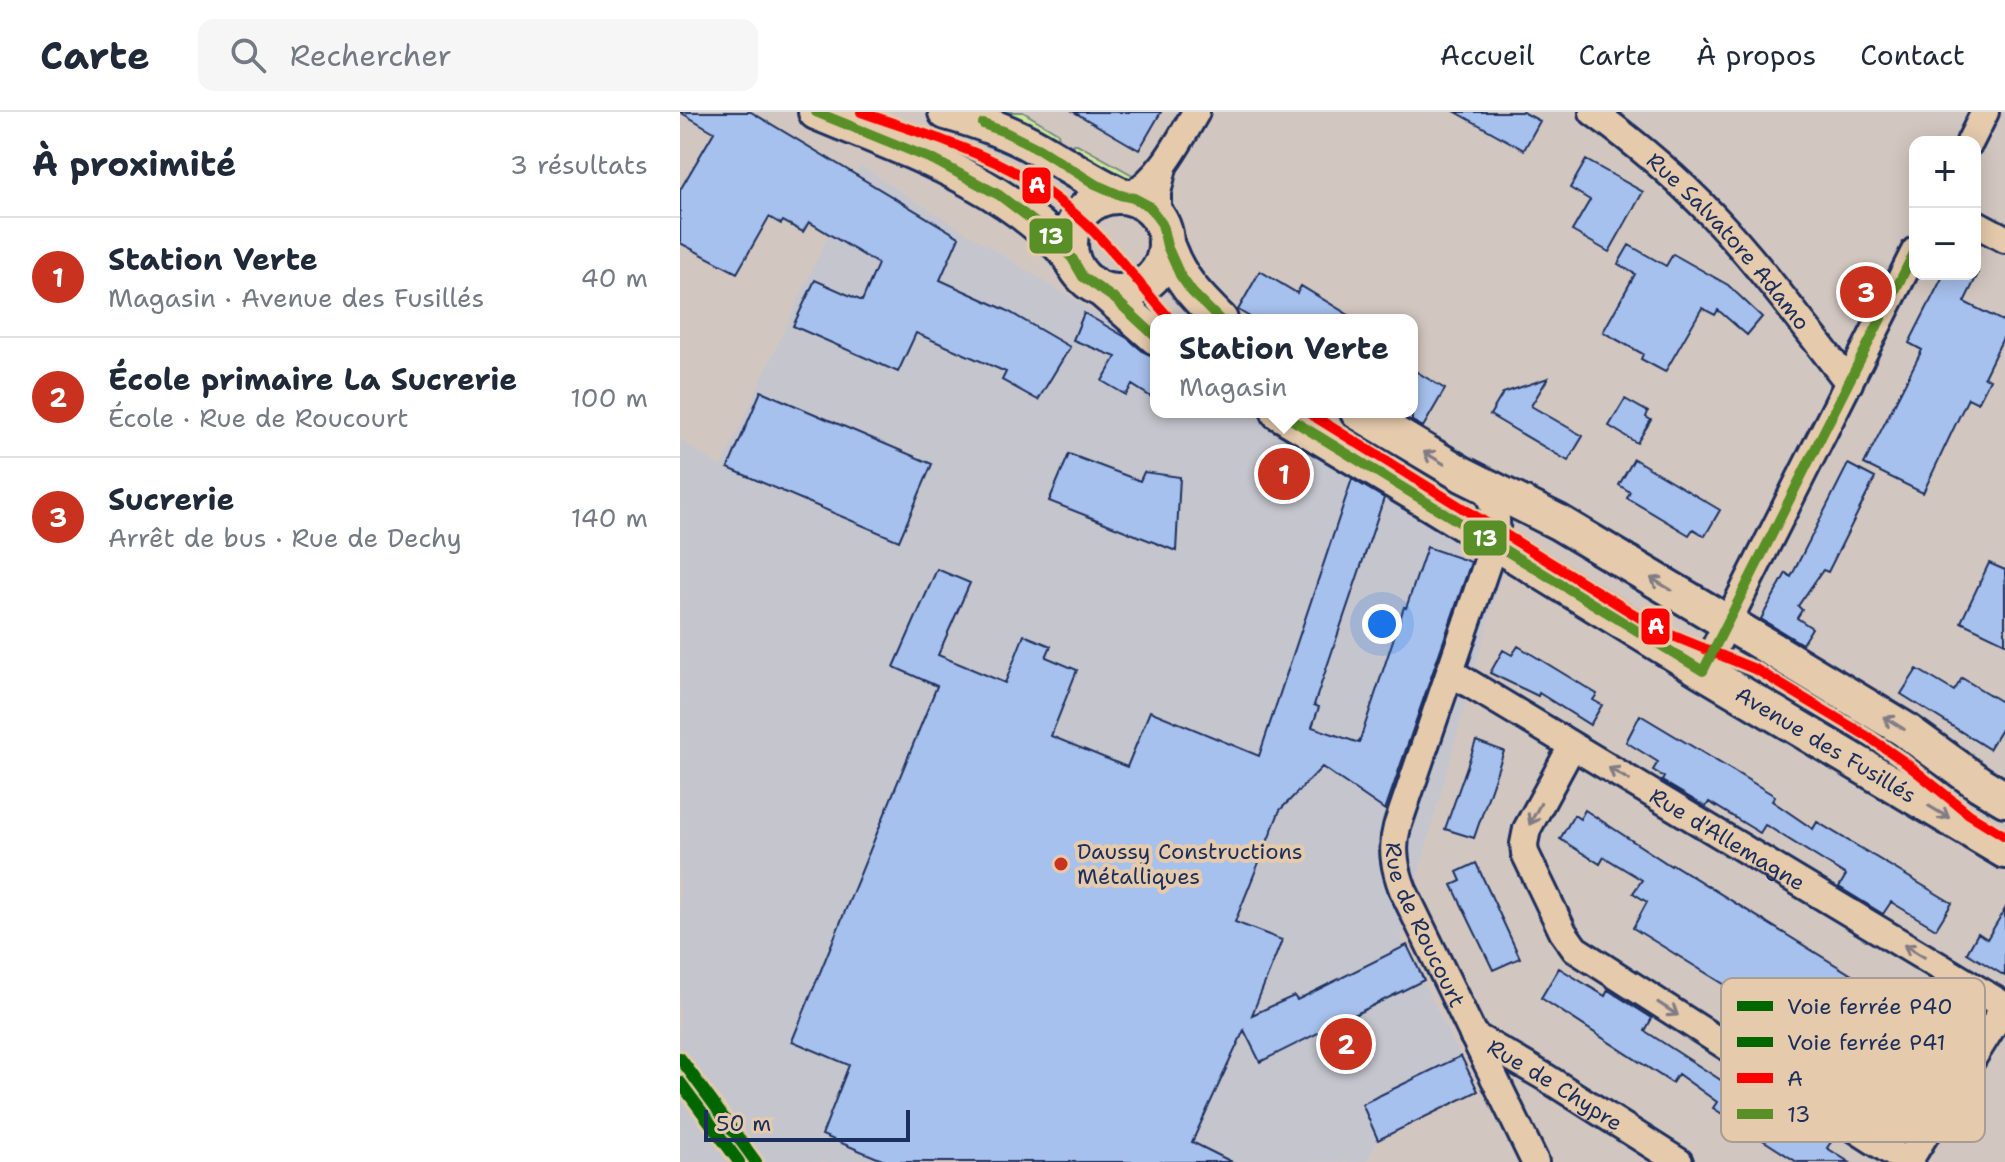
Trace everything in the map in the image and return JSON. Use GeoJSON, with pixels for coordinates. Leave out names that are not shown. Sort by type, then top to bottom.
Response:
{"type":"FeatureCollection","features":[{"type":"Feature","properties":{"kind":"main road"},"geometry":{"type":"LineString","coordinates":[[816,112],[934,160],[999,195],[1057,241],[1083,277],[1150,332]]}},
{"type":"Feature","properties":{"kind":"main road"},"geometry":{"type":"LineString","coordinates":[[946,112],[1023,140],[1143,213],[1186,285],[1214,314]]}},
{"type":"Feature","properties":{"kind":"main road"},"geometry":{"type":"LineString","coordinates":[[1072,258],[1071,237],[1078,217],[1097,200],[1143,213],[1165,258],[1159,269],[1142,286],[1122,292],[1101,289]]}},
{"type":"Feature","properties":{"kind":"main road","name":"Avenue des Fusillés"},"geometry":{"type":"LineString","coordinates":[[1289,418],[2005,851]]}},
{"type":"Feature","properties":{"kind":"main road"},"geometry":{"type":"LineString","coordinates":[[1368,418],[1482,485],[1558,522],[1728,623],[1904,729],[2005,799]]}},
{"type":"Feature","properties":{"kind":"street"},"geometry":{"type":"LineString","coordinates":[[1143,213],[1156,200],[1163,167],[1196,112]]}},
{"type":"Feature","properties":{"kind":"street","name":"Rue Salvatore Adamo"},"geometry":{"type":"LineString","coordinates":[[1593,112],[1678,181],[1711,214],[1849,383]]}},
{"type":"Feature","properties":{"kind":"street"},"geometry":{"type":"LineString","coordinates":[[1973,136],[1985,112]]}},
{"type":"Feature","properties":{"kind":"street"},"geometry":{"type":"LineString","coordinates":[[1981,226],[2005,239]]}},
{"type":"Feature","properties":{"kind":"street"},"geometry":{"type":"LineString","coordinates":[[1703,671],[1909,263]]}},
{"type":"Feature","properties":{"kind":"street"},"geometry":{"type":"LineString","coordinates":[[1482,485],[1496,513],[1494,543]]}},
{"type":"Feature","properties":{"kind":"street","name":"Rue de Roucourt"},"geometry":{"type":"LineString","coordinates":[[1494,543],[1397,827],[1393,848],[1403,890],[1535,1162]]}},
{"type":"Feature","properties":{"kind":"street","name":"Rue d'Allemagne"},"geometry":{"type":"LineString","coordinates":[[1450,672],[1958,978]]}},
{"type":"Feature","properties":{"kind":"street"},"geometry":{"type":"LineString","coordinates":[[1572,746],[1527,829],[1524,844],[1525,853],[1563,932],[1575,949],[1721,1042]]}},
{"type":"Feature","properties":{"kind":"street","name":"Rue d'Allemagne"},"geometry":{"type":"LineString","coordinates":[[1985,994],[2005,1006]]}},
{"type":"Feature","properties":{"kind":"street"},"geometry":{"type":"LineString","coordinates":[[1985,1038],[2005,1006]]}},
{"type":"Feature","properties":{"kind":"street","name":"Rue de Chypre"},"geometry":{"type":"LineString","coordinates":[[1473,1035],[1679,1162]]}},
{"type":"Feature","properties":{"kind":"street"},"geometry":{"type":"LineString","coordinates":[[1877,1142],[1908,1162],[1920,1142]]}},
{"type":"Feature","properties":{"kind":"shaded area"},"geometry":{"type":"Polygon","coordinates":[[[860,166],[1150,347],[1150,418],[1263,418],[1503,568],[1401,938],[1478,1091],[1378,1140],[1366,1162],[680,1162],[680,440],[721,467],[860,166]]]}},
{"type":"Feature","properties":{"kind":"green space"},"geometry":{"type":"Polygon","coordinates":[[[992,112],[1023,112],[1058,133],[1059,139],[1057,143],[992,112]]]}},
{"type":"Feature","properties":{"kind":"green space"},"geometry":{"type":"Polygon","coordinates":[[[1073,144],[1136,177],[1126,180],[1068,151],[1073,144]]]}},
{"type":"Feature","properties":{"kind":"building"},"geometry":{"type":"Polygon","coordinates":[[[680,112],[751,112],[959,237],[940,280],[1006,310],[1070,347],[1038,400],[1002,380],[1006,372],[916,333],[898,372],[793,326],[815,280],[862,301],[878,264],[809,222],[803,232],[769,217],[737,273],[680,243],[680,190],[714,132],[680,112]]]}},
{"type":"Feature","properties":{"kind":"building"},"geometry":{"type":"Polygon","coordinates":[[[1074,112],[1161,112],[1139,150],[1074,112]]]}},
{"type":"Feature","properties":{"kind":"building"},"geometry":{"type":"Polygon","coordinates":[[[1456,112],[1523,112],[1540,121],[1524,150],[1456,112]]]}},
{"type":"Feature","properties":{"kind":"building"},"geometry":{"type":"Polygon","coordinates":[[[1586,160],[1643,192],[1609,252],[1572,231],[1590,200],[1570,188],[1586,160]]]}},
{"type":"Feature","properties":{"kind":"building"},"geometry":{"type":"Polygon","coordinates":[[[1629,245],[1666,266],[1673,254],[1728,285],[1762,317],[1747,335],[1718,310],[1715,315],[1702,308],[1665,372],[1641,359],[1643,354],[1603,332],[1635,274],[1618,264],[1629,245]]]}},
{"type":"Feature","properties":{"kind":"building"},"geometry":{"type":"Polygon","coordinates":[[[1260,271],[1297,293],[1301,286],[1347,314],[1245,314],[1238,310],[1260,271]]]}},
{"type":"Feature","properties":{"kind":"building"},"geometry":{"type":"Polygon","coordinates":[[[1941,280],[1975,280],[1964,302],[2005,322],[2005,334],[1984,377],[1990,379],[1978,403],[1968,398],[1923,493],[1864,464],[1922,350],[1909,343],[1941,280]]]}},
{"type":"Feature","properties":{"kind":"building"},"geometry":{"type":"Polygon","coordinates":[[[1084,313],[1150,354],[1150,396],[1132,385],[1126,395],[1102,381],[1116,357],[1073,340],[1084,313]]]}},
{"type":"Feature","properties":{"kind":"building"},"geometry":{"type":"Polygon","coordinates":[[[1418,373],[1445,389],[1423,427],[1412,418],[1418,418],[1418,373]]]}},
{"type":"Feature","properties":{"kind":"building"},"geometry":{"type":"Polygon","coordinates":[[[1548,378],[1531,406],[1583,436],[1568,461],[1490,415],[1503,393],[1548,378]]]}},
{"type":"Feature","properties":{"kind":"building"},"geometry":{"type":"Polygon","coordinates":[[[761,391],[932,464],[899,541],[728,468],[761,391]]]}},
{"type":"Feature","properties":{"kind":"building"},"geometry":{"type":"Polygon","coordinates":[[[1625,399],[1648,412],[1646,417],[1651,420],[1637,443],[1609,426],[1625,399]]]}},
{"type":"Feature","properties":{"kind":"building"},"geometry":{"type":"Polygon","coordinates":[[[1069,454],[1140,481],[1144,472],[1180,477],[1176,551],[1049,501],[1069,454]]]}},
{"type":"Feature","properties":{"kind":"building"},"geometry":{"type":"Polygon","coordinates":[[[1634,459],[1720,510],[1705,536],[1693,529],[1689,535],[1627,498],[1630,492],[1619,485],[1634,459]]]}},
{"type":"Feature","properties":{"kind":"building"},"geometry":{"type":"Polygon","coordinates":[[[1848,464],[1875,478],[1828,572],[1823,570],[1798,606],[1802,610],[1797,618],[1812,628],[1802,644],[1761,619],[1786,573],[1791,577],[1848,464]]]}},
{"type":"Feature","properties":{"kind":"building","name":"Daussy Constructions Métalliques"},"geometry":{"type":"Polygon","coordinates":[[[1352,479],[1384,498],[1314,705],[1319,707],[1312,727],[1359,743],[1427,547],[1471,562],[1385,810],[1322,767],[1280,810],[1235,922],[1282,940],[1252,1015],[1294,996],[1297,1000],[1407,945],[1424,980],[1260,1062],[1244,1030],[1192,1142],[1232,1162],[887,1162],[822,1135],[849,1065],[792,1041],[937,686],[894,667],[937,569],[970,583],[938,655],[1005,683],[1024,635],[1051,646],[1046,657],[1077,670],[1051,736],[1127,767],[1150,711],[1259,756],[1352,479]]]}},
{"type":"Feature","properties":{"kind":"building"},"geometry":{"type":"Polygon","coordinates":[[[1989,563],[2005,570],[2005,643],[1961,622],[1989,563]]]}},
{"type":"Feature","properties":{"kind":"building"},"geometry":{"type":"Polygon","coordinates":[[[1518,646],[1597,694],[1593,700],[1602,705],[1590,725],[1539,693],[1538,696],[1490,673],[1503,650],[1512,655],[1518,646]]]}},
{"type":"Feature","properties":{"kind":"building"},"geometry":{"type":"Polygon","coordinates":[[[1917,669],[1954,691],[1962,678],[2005,704],[2005,723],[1989,749],[1901,694],[1917,669]]]}},
{"type":"Feature","properties":{"kind":"building"},"geometry":{"type":"Polygon","coordinates":[[[1640,715],[1775,796],[1772,801],[1813,829],[1817,822],[1952,903],[1936,929],[1891,902],[1883,914],[1839,887],[1846,875],[1769,827],[1765,825],[1760,833],[1709,802],[1706,807],[1662,781],[1664,777],[1653,770],[1658,762],[1626,742],[1640,715]]]}},
{"type":"Feature","properties":{"kind":"building"},"geometry":{"type":"Polygon","coordinates":[[[1476,741],[1504,751],[1474,838],[1445,829],[1476,741]]]}},
{"type":"Feature","properties":{"kind":"building"},"geometry":{"type":"Polygon","coordinates":[[[1585,810],[1857,978],[1721,978],[1721,982],[1633,928],[1647,902],[1633,893],[1642,880],[1604,857],[1600,864],[1560,839],[1574,815],[1580,819],[1585,810]]]}},
{"type":"Feature","properties":{"kind":"building"},"geometry":{"type":"Polygon","coordinates":[[[1476,863],[1520,958],[1493,970],[1452,885],[1461,881],[1457,872],[1476,863]]]}},
{"type":"Feature","properties":{"kind":"building"},"geometry":{"type":"Polygon","coordinates":[[[2005,909],[2005,976],[1967,953],[1978,933],[1987,939],[2005,909]]]}},
{"type":"Feature","properties":{"kind":"building"},"geometry":{"type":"Polygon","coordinates":[[[1559,968],[1605,996],[1608,990],[1652,1018],[1645,1031],[1721,1080],[1721,1113],[1713,1108],[1717,1102],[1678,1074],[1672,1083],[1541,998],[1559,968]]]}},
{"type":"Feature","properties":{"kind":"building"},"geometry":{"type":"Polygon","coordinates":[[[1461,1056],[1478,1091],[1378,1140],[1362,1104],[1461,1056]]]}},
{"type":"Feature","properties":{"kind":"building"},"geometry":{"type":"Polygon","coordinates":[[[1766,1142],[1831,1142],[1827,1148],[1849,1162],[1797,1162],[1766,1142]]]}},
{"type":"Feature","properties":{"kind":"rail line","name":"P40"},"geometry":{"type":"LineString","coordinates":[[680,1058],[756,1162]]}},
{"type":"Feature","properties":{"kind":"rail line","name":"P41"},"geometry":{"type":"LineString","coordinates":[[680,1082],[739,1162]]}},
{"type":"Feature","properties":{"kind":"transit line","name":"13"},"geometry":{"type":"LineString","coordinates":[[816,112],[934,160],[999,195],[1045,230],[1072,258],[1083,277],[1115,299],[1150,331]]}},
{"type":"Feature","properties":{"kind":"transit line","name":"A"},"geometry":{"type":"LineString","coordinates":[[861,112],[951,143],[1033,183],[1097,234],[1166,314]]}},
{"type":"Feature","properties":{"kind":"transit line","name":"13"},"geometry":{"type":"LineString","coordinates":[[983,124],[1039,149],[1095,184],[1149,206],[1162,224],[1167,246],[1180,275],[1214,314]]}},
{"type":"Feature","properties":{"kind":"transit line","name":"13"},"geometry":{"type":"LineString","coordinates":[[1289,418],[1703,671],[1909,263]]}},
{"type":"Feature","properties":{"kind":"transit line","name":"A"},"geometry":{"type":"LineString","coordinates":[[1317,418],[1645,621],[1671,635],[1757,670],[1870,738],[1969,814],[2005,836]]}},
{"type":"Feature","properties":{"kind":"place","name":"Sucrerie"},"geometry":{"type":"Point","coordinates":[1866,292]}},
{"type":"Feature","properties":{"kind":"place","name":"Station Verte"},"geometry":{"type":"Point","coordinates":[1284,474]}},
{"type":"Feature","properties":{"kind":"place","name":"Daussy Constructions Métalliques"},"geometry":{"type":"Point","coordinates":[1061,864]}},
{"type":"Feature","properties":{"kind":"place","name":"École primaire La Sucrerie"},"geometry":{"type":"Point","coordinates":[1346,1044]}}]}
